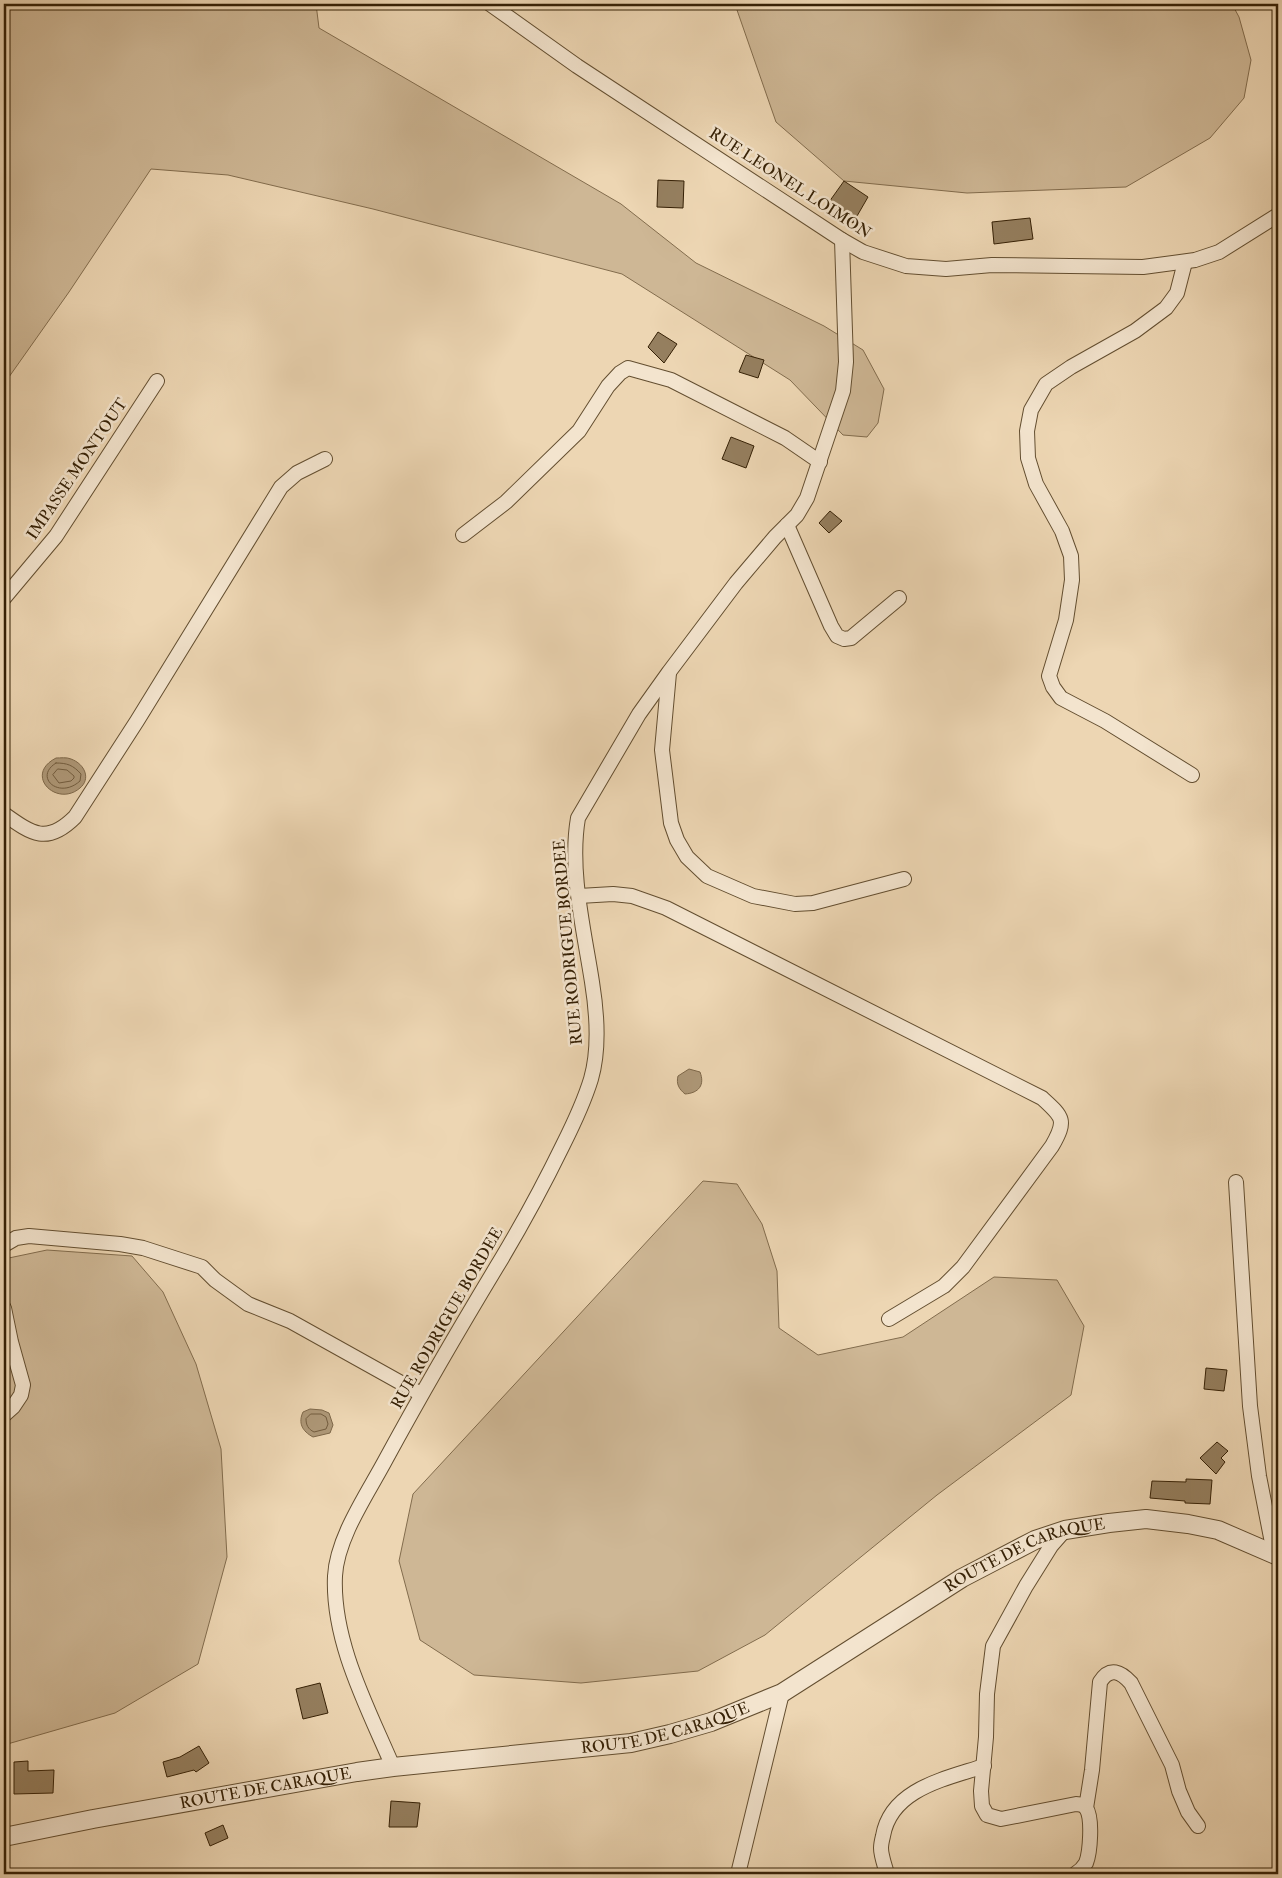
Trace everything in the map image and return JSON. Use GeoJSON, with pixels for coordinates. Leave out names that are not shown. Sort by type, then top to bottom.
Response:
{"type":"FeatureCollection","features":[{"type":"Feature","properties":{"kind":"street","name":"RUE LEONEL LOIMON"},"geometry":{"type":"LineString","coordinates":[[490,4],[577,66],[842,240],[863,252],[906,266],[946,268],[992,266],[1143,267],[1184,262],[1219,252],[1278,215]]}},
{"type":"Feature","properties":{"kind":"street","name":"RUE RODRIGUE BORDEE"},"geometry":{"type":"LineString","coordinates":[[393,1767],[354,1673],[342,1636],[335,1577],[338,1556],[352,1522],[421,1394],[539,1196],[584,1102],[592,1075],[597,1026],[595,1000],[579,896],[575,836],[578,818],[639,714],[699,630],[736,583],[797,514],[807,498],[843,391],[845,375],[842,240]]}},
{"type":"Feature","properties":{"kind":"street"},"geometry":{"type":"LineString","coordinates":[[1184,262],[1177,293],[1166,308],[1135,331],[1046,384],[1031,410],[1027,431],[1028,458],[1036,484],[1062,530],[1071,556],[1072,580],[1066,620],[1049,676],[1053,687],[1061,698],[1106,721],[1192,775]]}},
{"type":"Feature","properties":{"kind":"street"},"geometry":{"type":"LineString","coordinates":[[463,535],[506,502],[579,431],[608,386],[620,373],[628,368],[671,380],[785,438],[820,462]]}},
{"type":"Feature","properties":{"kind":"street","name":"IMPASSE MONTOUT"},"geometry":{"type":"LineString","coordinates":[[4,598],[56,536],[157,381]]}},
{"type":"Feature","properties":{"kind":"street"},"geometry":{"type":"LineString","coordinates":[[4,814],[28,831],[42,834],[55,832],[67,826],[75,817],[137,721],[281,487],[296,473],[325,459]]}},
{"type":"Feature","properties":{"kind":"street"},"geometry":{"type":"LineString","coordinates":[[787,525],[818,598],[837,636],[844,639],[851,638],[899,598]]}},
{"type":"Feature","properties":{"kind":"street"},"geometry":{"type":"LineString","coordinates":[[669,672],[662,750],[671,823],[677,840],[687,857],[707,876],[753,896],[795,904],[828,900],[904,879]]}},
{"type":"Feature","properties":{"kind":"street"},"geometry":{"type":"LineString","coordinates":[[579,896],[613,894],[632,896],[666,908],[1042,1098],[1059,1112],[1062,1121],[1059,1133],[1052,1146],[963,1267],[944,1286],[889,1319]]}},
{"type":"Feature","properties":{"kind":"street"},"geometry":{"type":"LineString","coordinates":[[1236,1182],[1250,1406],[1259,1476],[1276,1554]]}},
{"type":"Feature","properties":{"kind":"street"},"geometry":{"type":"LineString","coordinates":[[4,1245],[16,1238],[29,1236],[120,1244],[143,1248],[202,1267],[215,1280],[248,1304],[290,1321],[421,1394]]}},
{"type":"Feature","properties":{"kind":"street"},"geometry":{"type":"LineString","coordinates":[[4,1308],[11,1342],[24,1385],[21,1395],[13,1407],[4,1415]]}},
{"type":"Feature","properties":{"kind":"street","name":"ROUTE DE CARAQUE"},"geometry":{"type":"LineString","coordinates":[[4,1837],[93,1818],[393,1767],[631,1743],[670,1734],[711,1722],[782,1693],[962,1578],[1036,1540],[1065,1530],[1109,1523],[1146,1520],[1188,1524],[1218,1530],[1276,1554]]}},
{"type":"Feature","properties":{"kind":"street"},"geometry":{"type":"LineString","coordinates":[[1065,1530],[1051,1546],[1026,1586],[993,1646],[987,1694],[981,1790],[982,1806],[987,1815],[1001,1819],[1076,1804],[1083,1805],[1086,1808]]}},
{"type":"Feature","properties":{"kind":"street"},"geometry":{"type":"LineString","coordinates":[[1075,1874],[1082,1869],[1087,1861],[1091,1823],[1086,1808],[1092,1770],[1100,1682],[1112,1672],[1122,1673],[1131,1683],[1172,1765],[1179,1791],[1188,1812],[1198,1826]]}},
{"type":"Feature","properties":{"kind":"street"},"geometry":{"type":"LineString","coordinates":[[738,1874],[782,1693]]}},
{"type":"Feature","properties":{"kind":"street"},"geometry":{"type":"LineString","coordinates":[[886,1874],[881,1848],[884,1830],[888,1816],[900,1802],[922,1787],[984,1766]]}},
{"type":"Feature","properties":{"kind":"shaded area"},"geometry":{"type":"Polygon","coordinates":[[[4,4],[316,4],[319,28],[621,204],[696,263],[824,326],[863,350],[884,389],[878,423],[867,437],[843,435],[790,380],[622,274],[373,209],[228,175],[151,169],[69,292],[4,384],[4,4]]]}},
{"type":"Feature","properties":{"kind":"shaded area"},"geometry":{"type":"Polygon","coordinates":[[[739,4],[1232,4],[1239,17],[1251,60],[1244,98],[1210,138],[1126,187],[967,193],[844,181],[776,122],[737,10],[739,4]]]}},
{"type":"Feature","properties":{"kind":"shaded area"},"geometry":{"type":"Polygon","coordinates":[[[703,1181],[737,1184],[762,1224],[777,1271],[779,1328],[818,1355],[903,1337],[994,1277],[1057,1280],[1084,1326],[1071,1395],[937,1495],[765,1635],[698,1671],[581,1683],[474,1675],[420,1640],[399,1561],[413,1494],[703,1181]]]}},
{"type":"Feature","properties":{"kind":"shaded area"},"geometry":{"type":"Polygon","coordinates":[[[47,1250],[132,1256],[163,1292],[196,1364],[221,1449],[227,1557],[198,1664],[115,1713],[4,1745],[4,1259],[47,1250]]]}},
{"type":"Feature","properties":{"kind":"water"},"geometry":{"type":"Polygon","coordinates":[[[56,758],[69,758],[80,764],[86,776],[80,788],[71,793],[62,794],[54,792],[47,787],[43,780],[43,773],[47,765],[56,758]]]}},
{"type":"Feature","properties":{"kind":"water"},"geometry":{"type":"Polygon","coordinates":[[[689,1069],[700,1072],[702,1081],[697,1090],[685,1094],[678,1086],[677,1079],[678,1076],[689,1069]]]}},
{"type":"Feature","properties":{"kind":"water"},"geometry":{"type":"Polygon","coordinates":[[[310,1409],[329,1413],[333,1425],[330,1433],[313,1437],[306,1432],[301,1420],[303,1412],[310,1409]]]}},
{"type":"Feature","properties":{"kind":"building"},"geometry":{"type":"Polygon","coordinates":[[[658,180],[684,181],[683,208],[657,207],[658,180]]]}},
{"type":"Feature","properties":{"kind":"building"},"geometry":{"type":"Polygon","coordinates":[[[844,181],[868,197],[853,223],[835,211],[837,207],[829,202],[844,181]]]}},
{"type":"Feature","properties":{"kind":"building"},"geometry":{"type":"Polygon","coordinates":[[[1030,218],[1033,239],[994,244],[992,222],[1030,218]]]}},
{"type":"Feature","properties":{"kind":"building"},"geometry":{"type":"Polygon","coordinates":[[[658,332],[677,344],[664,363],[648,347],[658,332]]]}},
{"type":"Feature","properties":{"kind":"building"},"geometry":{"type":"Polygon","coordinates":[[[746,355],[764,360],[758,378],[739,372],[746,355]]]}},
{"type":"Feature","properties":{"kind":"building"},"geometry":{"type":"Polygon","coordinates":[[[731,437],[754,446],[746,468],[722,459],[731,437]]]}},
{"type":"Feature","properties":{"kind":"building"},"geometry":{"type":"Polygon","coordinates":[[[830,511],[842,521],[829,533],[819,523],[830,511]]]}},
{"type":"Feature","properties":{"kind":"building"},"geometry":{"type":"Polygon","coordinates":[[[1206,1368],[1227,1370],[1224,1391],[1204,1389],[1206,1368]]]}},
{"type":"Feature","properties":{"kind":"building"},"geometry":{"type":"Polygon","coordinates":[[[1217,1442],[1228,1451],[1221,1458],[1225,1462],[1216,1474],[1200,1458],[1217,1442]]]}},
{"type":"Feature","properties":{"kind":"building"},"geometry":{"type":"Polygon","coordinates":[[[1186,1479],[1212,1480],[1210,1504],[1150,1498],[1152,1481],[1186,1482],[1186,1479]]]}},
{"type":"Feature","properties":{"kind":"building"},"geometry":{"type":"Polygon","coordinates":[[[320,1683],[328,1713],[303,1719],[296,1689],[320,1683]]]}},
{"type":"Feature","properties":{"kind":"building"},"geometry":{"type":"Polygon","coordinates":[[[199,1746],[209,1763],[196,1772],[194,1770],[167,1777],[163,1762],[180,1757],[199,1746]]]}},
{"type":"Feature","properties":{"kind":"building"},"geometry":{"type":"Polygon","coordinates":[[[28,1761],[28,1771],[54,1770],[53,1793],[14,1794],[14,1762],[28,1761]]]}},
{"type":"Feature","properties":{"kind":"building"},"geometry":{"type":"Polygon","coordinates":[[[391,1801],[420,1803],[417,1827],[389,1827],[391,1801]]]}},
{"type":"Feature","properties":{"kind":"building"},"geometry":{"type":"Polygon","coordinates":[[[223,1825],[228,1838],[210,1846],[205,1833],[223,1825]]]}}]}
